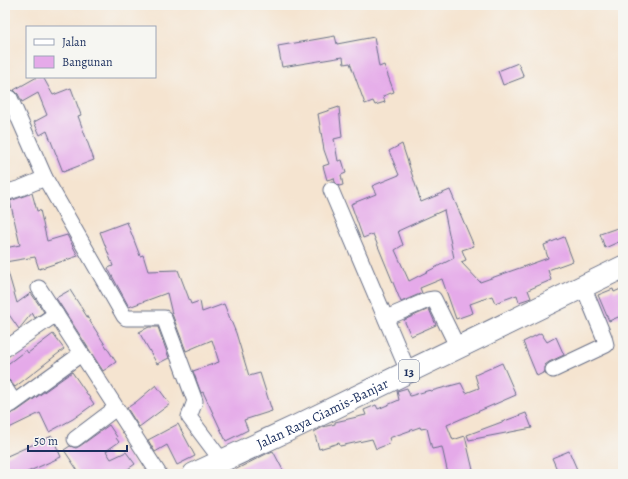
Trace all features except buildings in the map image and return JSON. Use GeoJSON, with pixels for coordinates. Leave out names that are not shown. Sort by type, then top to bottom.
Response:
{"type":"FeatureCollection","features":[{"type":"Feature","properties":{"kind":"highway","name":"Jalan Raya Ciamis-Banjar"},"geometry":{"type":"LineString","coordinates":[[194,474],[300,425],[623,267]]}},
{"type":"Feature","properties":{"kind":"street"},"geometry":{"type":"LineString","coordinates":[[10,98],[46,178],[124,316],[126,318],[164,318],[195,400],[188,416],[222,461]]}},
{"type":"Feature","properties":{"kind":"street"},"geometry":{"type":"LineString","coordinates":[[5,193],[46,178]]}},
{"type":"Feature","properties":{"kind":"street"},"geometry":{"type":"LineString","coordinates":[[331,190],[408,371]]}},
{"type":"Feature","properties":{"kind":"street"},"geometry":{"type":"LineString","coordinates":[[552,370],[606,345],[583,286]]}},
{"type":"Feature","properties":{"kind":"street"},"geometry":{"type":"LineString","coordinates":[[39,288],[159,474]]}},
{"type":"Feature","properties":{"kind":"street"},"geometry":{"type":"LineString","coordinates":[[386,318],[428,300],[434,299],[458,348]]}},
{"type":"Feature","properties":{"kind":"street"},"geometry":{"type":"LineString","coordinates":[[5,350],[56,314]]}},
{"type":"Feature","properties":{"kind":"street"},"geometry":{"type":"LineString","coordinates":[[5,388],[10,404],[81,354]]}},
{"type":"Feature","properties":{"kind":"street"},"geometry":{"type":"LineString","coordinates":[[75,439],[116,408]]}}]}
